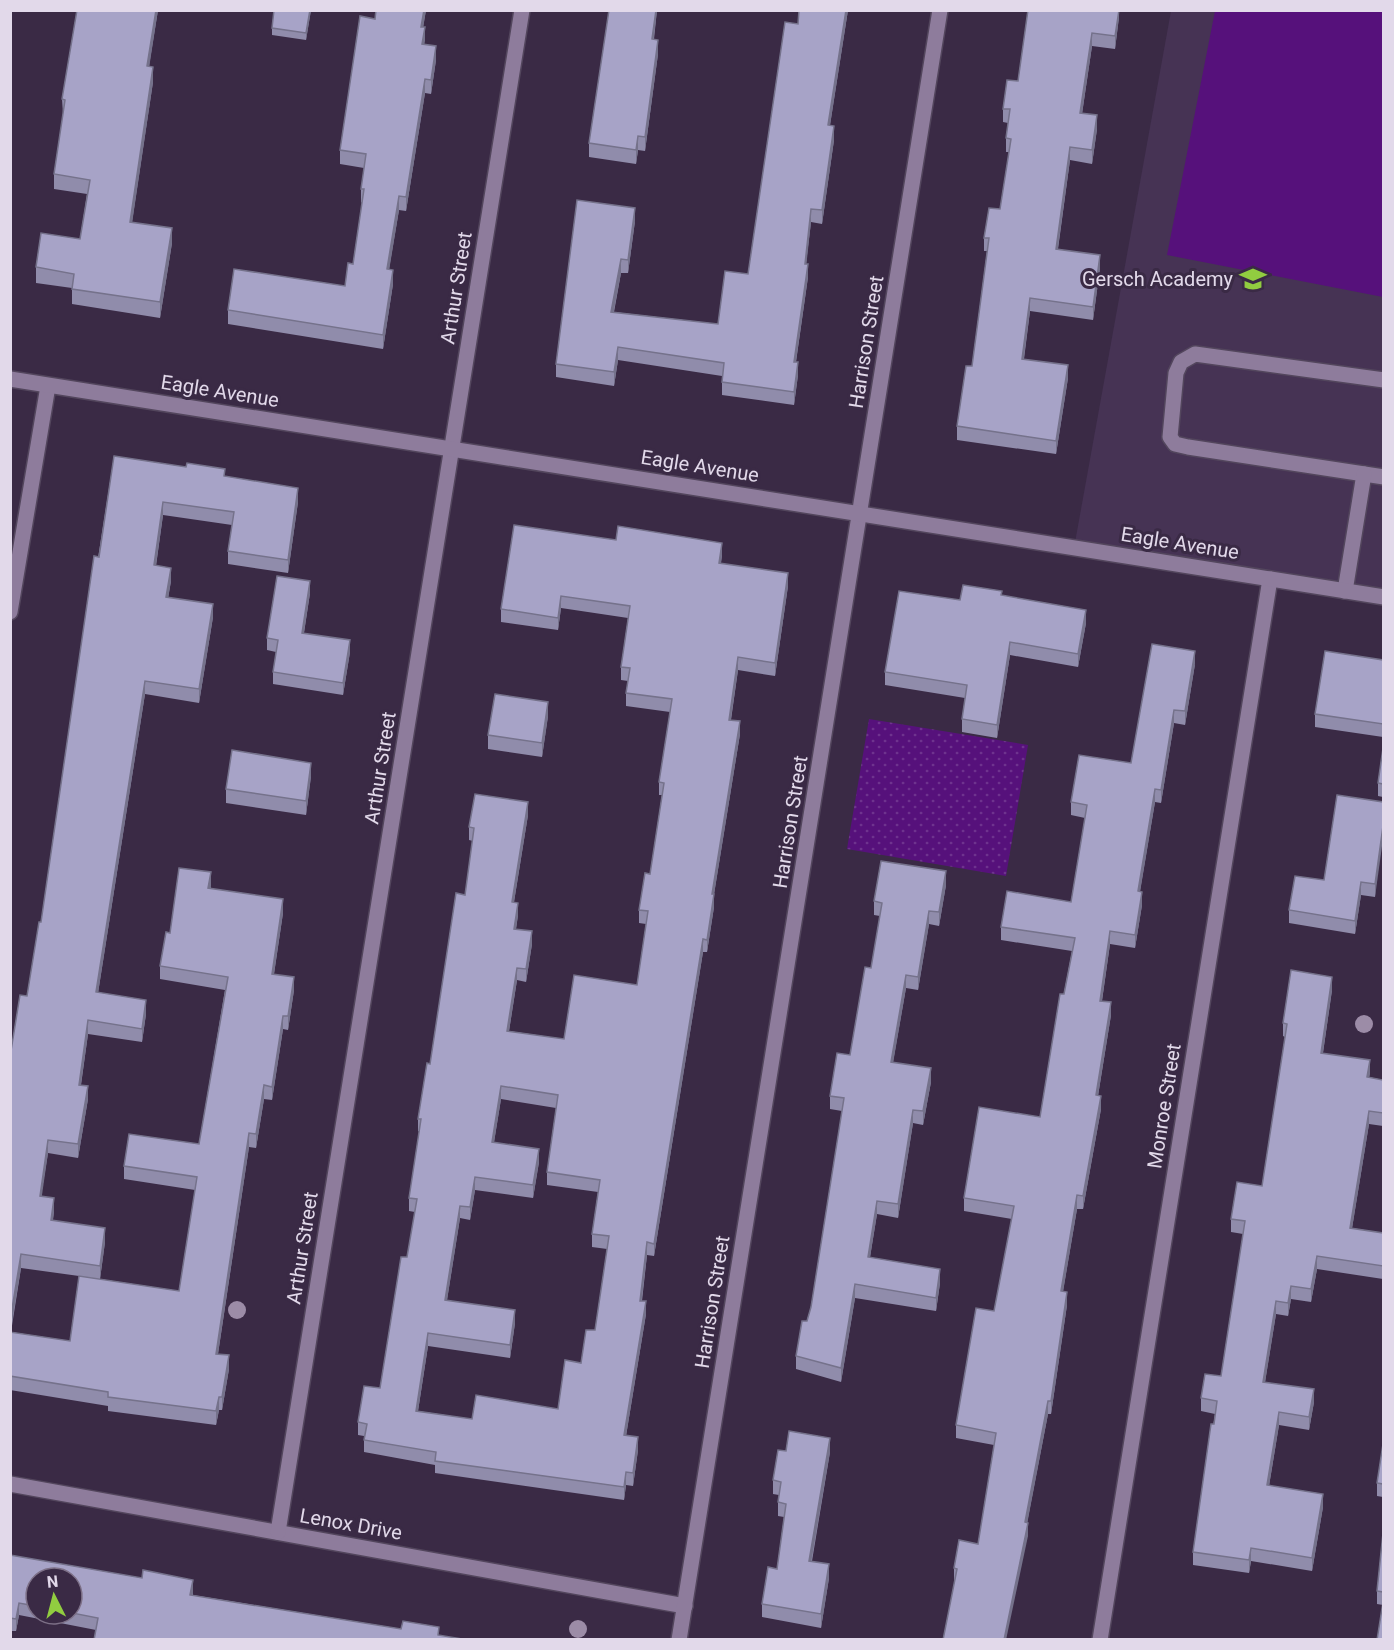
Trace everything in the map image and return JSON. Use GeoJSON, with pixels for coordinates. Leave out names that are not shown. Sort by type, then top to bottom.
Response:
{"type":"FeatureCollection","features":[{"type":"Feature","properties":{"kind":"street","name":"Arthur Street"},"geometry":{"type":"LineString","coordinates":[[278,1532],[522,10]]}},
{"type":"Feature","properties":{"kind":"street","name":"Harrison Street"},"geometry":{"type":"LineString","coordinates":[[679,1640],[940,10]]}},
{"type":"Feature","properties":{"kind":"street"},"geometry":{"type":"LineString","coordinates":[[1383,380],[1195,354],[1181,362],[1176,373],[1170,437],[1175,444],[1383,477]]}},
{"type":"Feature","properties":{"kind":"street","name":"Eagle Avenue"},"geometry":{"type":"LineString","coordinates":[[10,379],[1383,597]]}},
{"type":"Feature","properties":{"kind":"street"},"geometry":{"type":"LineString","coordinates":[[10,612],[48,386]]}},
{"type":"Feature","properties":{"kind":"street"},"geometry":{"type":"LineString","coordinates":[[1345,591],[1364,474]]}},
{"type":"Feature","properties":{"kind":"street","name":"Monroe Street"},"geometry":{"type":"LineString","coordinates":[[1100,1640],[1270,579]]}},
{"type":"Feature","properties":{"kind":"street","name":"Lenox Drive"},"geometry":{"type":"LineString","coordinates":[[10,1484],[685,1606]]}},
{"type":"Feature","properties":{"kind":"shaded area","name":"Gersch Academy"},"geometry":{"type":"Polygon","coordinates":[[[1171,11],[1383,11],[1383,597],[1074,548],[1171,11]]]}},
{"type":"Feature","properties":{"kind":"shaded area"},"geometry":{"type":"Polygon","coordinates":[[[1215,11],[1383,11],[1383,297],[1167,255],[1215,11]]]}},
{"type":"Feature","properties":{"kind":"shaded area"},"geometry":{"type":"Polygon","coordinates":[[[869,719],[1028,745],[1006,876],[847,849],[869,719]]]}},
{"type":"Feature","properties":{"kind":"building"},"geometry":{"type":"Polygon","coordinates":[[[77,10],[156,10],[147,66],[153,67],[130,222],[172,228],[160,302],[72,289],[74,274],[36,267],[41,233],[80,239],[90,180],[54,174],[65,100],[62,99],[77,10]]]}},
{"type":"Feature","properties":{"kind":"building"},"geometry":{"type":"Polygon","coordinates":[[[274,10],[310,10],[306,33],[272,28],[274,10]]]}},
{"type":"Feature","properties":{"kind":"building"},"geometry":{"type":"Polygon","coordinates":[[[376,10],[424,10],[421,27],[425,27],[422,44],[436,46],[431,80],[425,79],[406,197],[399,196],[387,269],[393,270],[383,335],[228,310],[234,269],[345,286],[348,263],[353,264],[364,189],[361,189],[366,154],[340,150],[360,16],[375,19],[376,10]]]}},
{"type":"Feature","properties":{"kind":"building"},"geometry":{"type":"Polygon","coordinates":[[[609,10],[656,10],[652,39],[658,40],[645,137],[638,136],[636,150],[589,143],[609,10]]]}},
{"type":"Feature","properties":{"kind":"building"},"geometry":{"type":"Polygon","coordinates":[[[799,10],[846,10],[828,125],[834,126],[822,210],[811,209],[805,264],[808,264],[794,362],[798,362],[794,392],[722,382],[724,363],[618,347],[614,372],[556,364],[577,200],[635,208],[628,260],[621,259],[611,312],[718,324],[725,271],[748,274],[785,22],[798,24],[799,10]]]}},
{"type":"Feature","properties":{"kind":"building"},"geometry":{"type":"Polygon","coordinates":[[[1028,10],[1119,10],[1115,36],[1092,33],[1080,113],[1097,115],[1092,150],[1070,147],[1056,249],[1100,255],[1093,307],[1030,298],[1022,359],[1068,365],[1056,441],[957,426],[966,366],[972,366],[989,238],[984,238],[989,208],[1000,209],[1011,139],[1006,138],[1010,109],[1003,109],[1007,80],[1018,81],[1028,10]]]}},
{"type":"Feature","properties":{"kind":"building"},"geometry":{"type":"Polygon","coordinates":[[[114,456],[186,467],[187,463],[225,469],[224,476],[298,488],[288,560],[228,551],[234,512],[163,502],[154,565],[171,568],[166,597],[213,604],[199,689],[145,681],[96,992],[146,1000],[142,1029],[88,1020],[79,1085],[88,1086],[78,1144],[48,1140],[40,1196],[54,1198],[51,1220],[105,1228],[100,1266],[21,1254],[10,1321],[10,1057],[20,995],[27,996],[39,922],[41,922],[94,556],[99,557],[114,456]]]}},
{"type":"Feature","properties":{"kind":"building"},"geometry":{"type":"Polygon","coordinates":[[[514,525],[616,540],[618,526],[722,543],[719,563],[788,573],[775,663],[738,657],[729,720],[740,721],[712,894],[714,894],[707,940],[703,939],[654,1244],[647,1242],[640,1301],[646,1301],[624,1435],[638,1437],[633,1473],[626,1472],[624,1487],[435,1461],[436,1452],[364,1440],[367,1424],[358,1422],[364,1386],[380,1388],[401,1257],[407,1257],[417,1199],[409,1198],[421,1119],[418,1119],[427,1063],[430,1064],[456,893],[465,895],[474,828],[469,827],[475,794],[528,802],[512,902],[518,903],[514,929],[532,931],[526,969],[517,968],[507,1031],[564,1039],[574,975],[637,985],[648,911],[639,910],[645,873],[650,874],[664,783],[659,782],[672,699],[626,693],[630,668],[621,667],[630,606],[561,596],[558,618],[501,609],[514,525]],[[501,1086],[492,1142],[539,1149],[533,1185],[475,1177],[470,1207],[460,1206],[445,1300],[515,1310],[510,1345],[428,1333],[416,1411],[472,1419],[476,1395],[558,1409],[565,1360],[581,1363],[586,1330],[595,1330],[609,1236],[592,1234],[600,1180],[547,1172],[558,1095],[501,1086]]]}},
{"type":"Feature","properties":{"kind":"building"},"geometry":{"type":"Polygon","coordinates":[[[277,576],[310,581],[302,633],[350,640],[343,683],[273,672],[278,640],[267,638],[277,576]]]}},
{"type":"Feature","properties":{"kind":"building"},"geometry":{"type":"Polygon","coordinates":[[[963,585],[1002,591],[1001,595],[1086,610],[1078,654],[1010,642],[997,725],[962,719],[967,685],[885,672],[899,591],[960,600],[963,585]]]}},
{"type":"Feature","properties":{"kind":"building"},"geometry":{"type":"Polygon","coordinates":[[[1152,644],[1195,651],[1185,711],[1174,710],[1161,790],[1155,789],[1138,891],[1142,892],[1135,935],[1110,931],[1100,1001],[1111,1002],[1096,1095],[1101,1096],[1083,1196],[1077,1195],[1061,1291],[1067,1292],[1051,1401],[1048,1401],[1025,1522],[1028,1523],[1004,1640],[943,1640],[957,1569],[954,1568],[959,1540],[978,1544],[996,1433],[956,1425],[976,1308],[994,1311],[1014,1206],[964,1198],[979,1107],[1040,1117],[1060,994],[1064,994],[1075,938],[1001,927],[1007,891],[1071,902],[1087,805],[1071,802],[1079,755],[1131,763],[1152,644]]]}},
{"type":"Feature","properties":{"kind":"building"},"geometry":{"type":"Polygon","coordinates":[[[1325,651],[1383,660],[1383,724],[1315,714],[1325,651]]]}},
{"type":"Feature","properties":{"kind":"building"},"geometry":{"type":"Polygon","coordinates":[[[495,694],[548,702],[542,743],[488,735],[495,694]]]}},
{"type":"Feature","properties":{"kind":"building"},"geometry":{"type":"Polygon","coordinates":[[[1383,748],[1383,784],[1378,783],[1383,748]]]}},
{"type":"Feature","properties":{"kind":"building"},"geometry":{"type":"Polygon","coordinates":[[[232,750],[311,763],[306,801],[226,789],[232,750]]]}},
{"type":"Feature","properties":{"kind":"building"},"geometry":{"type":"Polygon","coordinates":[[[1337,795],[1383,802],[1383,826],[1375,884],[1361,882],[1355,921],[1289,910],[1295,876],[1324,880],[1337,795]]]}},
{"type":"Feature","properties":{"kind":"building"},"geometry":{"type":"Polygon","coordinates":[[[881,861],[946,871],[939,912],[929,911],[918,977],[906,975],[891,1062],[931,1068],[923,1111],[913,1110],[898,1204],[877,1201],[868,1257],[940,1269],[936,1298],[855,1284],[841,1368],[796,1356],[802,1321],[807,1321],[811,1307],[844,1098],[830,1096],[837,1053],[850,1055],[865,967],[871,968],[882,903],[874,901],[881,861]]]}},
{"type":"Feature","properties":{"kind":"building"},"geometry":{"type":"Polygon","coordinates":[[[179,868],[211,872],[208,888],[283,899],[272,974],[294,977],[288,1016],[283,1016],[272,1087],[264,1085],[256,1134],[249,1133],[216,1354],[229,1355],[222,1397],[219,1397],[216,1411],[108,1397],[108,1392],[10,1376],[10,1332],[70,1341],[79,1276],[179,1291],[197,1177],[124,1166],[129,1134],[199,1144],[228,977],[160,966],[166,932],[170,933],[179,868]]]}},
{"type":"Feature","properties":{"kind":"building"},"geometry":{"type":"Polygon","coordinates":[[[1291,970],[1332,977],[1321,1053],[1370,1060],[1367,1077],[1383,1080],[1383,1113],[1369,1111],[1350,1228],[1383,1233],[1383,1266],[1317,1256],[1311,1289],[1291,1286],[1288,1303],[1276,1301],[1263,1382],[1314,1389],[1309,1417],[1279,1412],[1267,1485],[1323,1494],[1312,1558],[1251,1548],[1249,1560],[1193,1552],[1211,1424],[1214,1424],[1217,1401],[1201,1398],[1205,1374],[1221,1376],[1245,1221],[1231,1219],[1237,1182],[1262,1186],[1287,1024],[1283,1023],[1291,970]]]}},
{"type":"Feature","properties":{"kind":"building"},"geometry":{"type":"Polygon","coordinates":[[[789,1431],[830,1438],[809,1561],[829,1564],[821,1614],[762,1604],[768,1567],[777,1569],[786,1504],[778,1502],[781,1482],[773,1480],[778,1450],[786,1451],[789,1431]]]}},
{"type":"Feature","properties":{"kind":"building"},"geometry":{"type":"Polygon","coordinates":[[[1383,1444],[1383,1484],[1377,1483],[1383,1444]]]}},
{"type":"Feature","properties":{"kind":"building"},"geometry":{"type":"Polygon","coordinates":[[[1383,1533],[1383,1592],[1377,1591],[1383,1533]]]}},
{"type":"Feature","properties":{"kind":"building"},"geometry":{"type":"Polygon","coordinates":[[[10,1555],[73,1566],[24,1566],[24,1604],[19,1603],[16,1619],[10,1618],[10,1555]]]}},
{"type":"Feature","properties":{"kind":"building"},"geometry":{"type":"Polygon","coordinates":[[[84,1568],[142,1578],[143,1570],[193,1580],[190,1595],[401,1629],[403,1621],[439,1627],[438,1635],[468,1640],[94,1640],[98,1618],[84,1615],[84,1568]]]}},
{"type":"Feature","properties":{"kind":"building"},"geometry":{"type":"Polygon","coordinates":[[[1383,1602],[1383,1640],[1377,1640],[1383,1602]]]}},
{"type":"Feature","properties":{"kind":"place","name":"Gersch Academy"},"geometry":{"type":"Point","coordinates":[1253,279]}}]}
